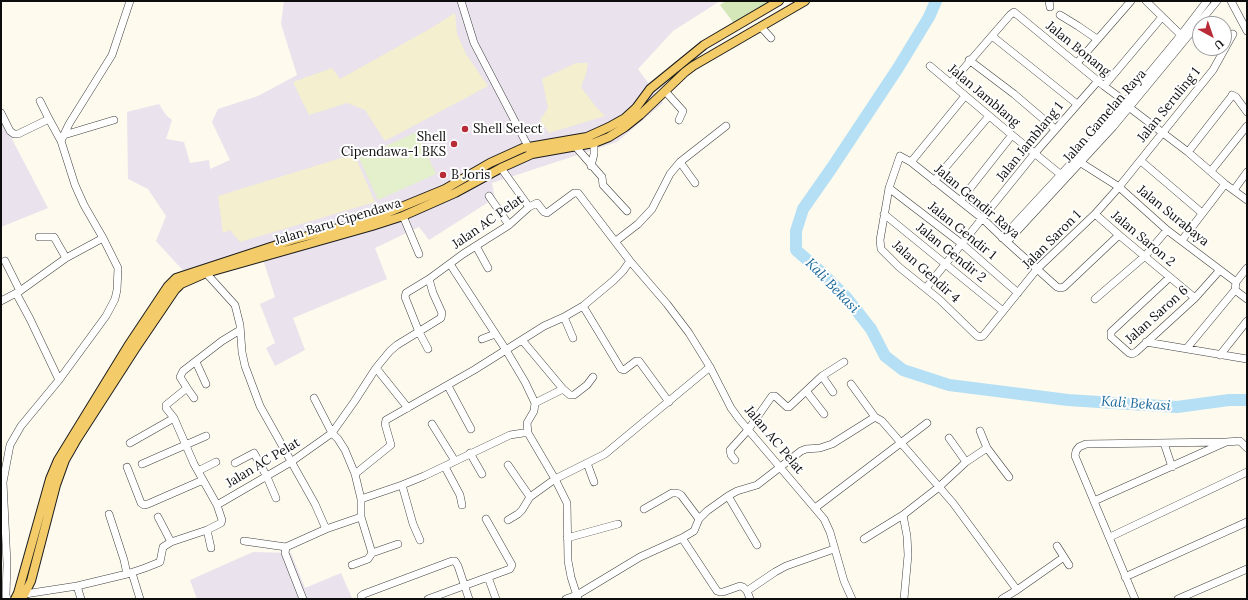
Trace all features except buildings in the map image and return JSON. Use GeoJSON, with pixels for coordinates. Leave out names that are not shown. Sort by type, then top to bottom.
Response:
{"type":"FeatureCollection","features":[{"type":"Feature","properties":{"kind":"main road","name":"Jalan Baru Cipendawa"},"geometry":{"type":"LineString","coordinates":[[15,599],[50,479],[58,460],[75,437],[132,348],[168,286],[176,278],[292,240],[372,219],[445,188],[490,163],[530,150],[587,137],[609,128],[636,108],[650,89],[698,50],[779,1]]}},
{"type":"Feature","properties":{"kind":"main road","name":"Jalan Baru Cipendawa"},"geometry":{"type":"LineString","coordinates":[[132,348],[181,284],[206,273],[403,216],[454,193],[501,168],[530,150],[576,146],[594,143],[609,137],[625,127],[693,66],[805,1]]}},
{"type":"Feature","properties":{"kind":"main road"},"geometry":{"type":"LineString","coordinates":[[736,26],[744,37]]}},
{"type":"Feature","properties":{"kind":"main road"},"geometry":{"type":"LineString","coordinates":[[408,204],[412,212]]}},
{"type":"Feature","properties":{"kind":"main road","name":"Jalan Baru Cipendawa"},"geometry":{"type":"LineString","coordinates":[[24,596],[31,581],[56,485],[75,437]]}},
{"type":"Feature","properties":{"kind":"street"},"geometry":{"type":"LineString","coordinates":[[63,138],[73,118],[112,55],[130,1]]}},
{"type":"Feature","properties":{"kind":"street"},"geometry":{"type":"LineString","coordinates":[[461,1],[474,43],[530,150]]}},
{"type":"Feature","properties":{"kind":"street"},"geometry":{"type":"LineString","coordinates":[[1077,63],[1130,1]]}},
{"type":"Feature","properties":{"kind":"street"},"geometry":{"type":"LineString","coordinates":[[1146,1],[1183,38]]}},
{"type":"Feature","properties":{"kind":"street","name":"Jalan Gamelan Raya"},"geometry":{"type":"LineString","coordinates":[[1183,38],[1207,1]]}},
{"type":"Feature","properties":{"kind":"street","name":"Jalan Gamelan Raya"},"geometry":{"type":"LineString","coordinates":[[1005,240],[1128,105],[1183,38],[1217,1]]}},
{"type":"Feature","properties":{"kind":"street"},"geometry":{"type":"LineString","coordinates":[[1231,1],[1247,31]]}},
{"type":"Feature","properties":{"kind":"street","name":"Jalan Bonang"},"geometry":{"type":"LineString","coordinates":[[992,36],[1014,12],[1104,86],[1188,152],[1225,184],[1247,200]]}},
{"type":"Feature","properties":{"kind":"street"},"geometry":{"type":"LineString","coordinates":[[1060,15],[1097,39]]}},
{"type":"Feature","properties":{"kind":"street"},"geometry":{"type":"LineString","coordinates":[[1104,86],[1162,17]]}},
{"type":"Feature","properties":{"kind":"street"},"geometry":{"type":"LineString","coordinates":[[761,27],[771,38]]}},
{"type":"Feature","properties":{"kind":"street","name":"Jalan Seruling 1"},"geometry":{"type":"LineString","coordinates":[[1119,187],[1213,70],[1233,34]]}},
{"type":"Feature","properties":{"kind":"street"},"geometry":{"type":"LineString","coordinates":[[951,83],[969,60],[992,36],[1077,104]]}},
{"type":"Feature","properties":{"kind":"street"},"geometry":{"type":"LineString","coordinates":[[969,60],[1014,94],[1055,129]]}},
{"type":"Feature","properties":{"kind":"street","name":"Jalan Jamblang"},"geometry":{"type":"LineString","coordinates":[[930,66],[1012,135],[1035,153],[1065,173]]}},
{"type":"Feature","properties":{"kind":"street","name":"Jalan Jamblang 1"},"geometry":{"type":"LineString","coordinates":[[926,288],[1035,153],[1098,81]]}},
{"type":"Feature","properties":{"kind":"street"},"geometry":{"type":"LineString","coordinates":[[665,92],[683,111],[679,120]]}},
{"type":"Feature","properties":{"kind":"street"},"geometry":{"type":"LineString","coordinates":[[1188,152],[1230,96],[1232,95],[1236,97],[1247,112]]}},
{"type":"Feature","properties":{"kind":"street"},"geometry":{"type":"LineString","coordinates":[[910,162],[965,96]]}},
{"type":"Feature","properties":{"kind":"street"},"geometry":{"type":"LineString","coordinates":[[5,597],[7,564],[2,481],[14,437],[59,380],[106,316],[115,299],[117,290],[118,268],[84,205],[75,185],[63,138],[49,119],[40,101]]}},
{"type":"Feature","properties":{"kind":"street"},"geometry":{"type":"LineString","coordinates":[[1,113],[10,131],[14,134],[18,134],[49,119]]}},
{"type":"Feature","properties":{"kind":"street"},"geometry":{"type":"LineString","coordinates":[[934,181],[989,116]]}},
{"type":"Feature","properties":{"kind":"street"},"geometry":{"type":"LineString","coordinates":[[63,138],[114,120]]}},
{"type":"Feature","properties":{"kind":"street"},"geometry":{"type":"LineString","coordinates":[[616,241],[638,224],[652,209],[670,174],[680,162],[726,126]]}},
{"type":"Feature","properties":{"kind":"street"},"geometry":{"type":"LineString","coordinates":[[1211,171],[1247,126]]}},
{"type":"Feature","properties":{"kind":"street"},"geometry":{"type":"LineString","coordinates":[[960,201],[1012,135]]}},
{"type":"Feature","properties":{"kind":"street"},"geometry":{"type":"LineString","coordinates":[[591,166],[594,154],[594,143]]}},
{"type":"Feature","properties":{"kind":"street"},"geometry":{"type":"LineString","coordinates":[[576,146],[602,178],[603,185],[627,211]]}},
{"type":"Feature","properties":{"kind":"street","name":"Jalan Gendir Raya"},"geometry":{"type":"LineString","coordinates":[[900,156],[910,162],[983,219],[1057,287],[1064,287],[1118,235]]}},
{"type":"Feature","properties":{"kind":"street","name":"Jalan Gendir 4"},"geometry":{"type":"LineString","coordinates":[[900,156],[889,188],[880,240],[882,249],[899,267],[926,288],[979,337],[983,336],[1003,311]]}},
{"type":"Feature","properties":{"kind":"street","name":"Jalan Surabaya"},"geometry":{"type":"LineString","coordinates":[[1078,160],[1119,187],[1167,230],[1220,270],[1247,299]]}},
{"type":"Feature","properties":{"kind":"street"},"geometry":{"type":"LineString","coordinates":[[1140,161],[1202,213]]}},
{"type":"Feature","properties":{"kind":"street"},"geometry":{"type":"LineString","coordinates":[[680,162],[695,183]]}},
{"type":"Feature","properties":{"kind":"street"},"geometry":{"type":"LineString","coordinates":[[501,168],[529,207]]}},
{"type":"Feature","properties":{"kind":"street"},"geometry":{"type":"LineString","coordinates":[[1234,190],[1247,172]]}},
{"type":"Feature","properties":{"kind":"street"},"geometry":{"type":"LineString","coordinates":[[1182,240],[1225,184]]}},
{"type":"Feature","properties":{"kind":"street","name":"Jalan Saron 1"},"geometry":{"type":"LineString","coordinates":[[1003,311],[1037,269],[1095,214],[1119,187]]}},
{"type":"Feature","properties":{"kind":"street","name":"Jalan Gendir 1"},"geometry":{"type":"LineString","coordinates":[[889,188],[962,244],[1018,293]]}},
{"type":"Feature","properties":{"kind":"street","name":"Jalan AC Pelat"},"geometry":{"type":"LineString","coordinates":[[171,542],[207,530],[222,522],[217,505],[292,462],[332,433],[376,368],[390,351],[442,317],[442,313],[433,293],[429,279],[509,225],[534,204],[538,204],[544,212],[547,213],[574,193],[578,193],[630,261],[680,321],[710,367],[732,408],[748,430],[827,524],[834,550],[852,599]]}},
{"type":"Feature","properties":{"kind":"street"},"geometry":{"type":"LineString","coordinates":[[489,196],[509,225]]}},
{"type":"Feature","properties":{"kind":"street","name":"Jalan Gendir 2"},"geometry":{"type":"LineString","coordinates":[[884,214],[1003,311]]}},
{"type":"Feature","properties":{"kind":"street","name":"Jalan Saron 2"},"geometry":{"type":"LineString","coordinates":[[1095,214],[1118,235],[1195,298]]}},
{"type":"Feature","properties":{"kind":"street"},"geometry":{"type":"LineString","coordinates":[[403,216],[419,254]]}},
{"type":"Feature","properties":{"kind":"street"},"geometry":{"type":"LineString","coordinates":[[1096,299],[1145,256],[1167,230]]}},
{"type":"Feature","properties":{"kind":"street"},"geometry":{"type":"LineString","coordinates":[[39,237],[52,236],[55,238],[66,258]]}},
{"type":"Feature","properties":{"kind":"street"},"geometry":{"type":"LineString","coordinates":[[1,301],[18,292],[66,258],[103,238]]}},
{"type":"Feature","properties":{"kind":"street"},"geometry":{"type":"LineString","coordinates":[[476,246],[488,268]]}},
{"type":"Feature","properties":{"kind":"street"},"geometry":{"type":"LineString","coordinates":[[5,261],[30,319],[59,380]]}},
{"type":"Feature","properties":{"kind":"street"},"geometry":{"type":"LineString","coordinates":[[355,474],[391,445],[385,422],[386,420],[448,386],[544,326],[583,306],[613,281],[630,261]]}},
{"type":"Feature","properties":{"kind":"street"},"geometry":{"type":"LineString","coordinates":[[450,264],[506,350],[525,382],[535,403],[535,409],[527,423],[528,433],[556,480],[568,504],[568,569],[578,597]]}},
{"type":"Feature","properties":{"kind":"street"},"geometry":{"type":"LineString","coordinates":[[1187,348],[1247,268]]}},
{"type":"Feature","properties":{"kind":"street","name":"Jalan Saron 6"},"geometry":{"type":"LineString","coordinates":[[1170,277],[1111,332],[1111,337],[1128,353],[1132,354],[1136,352],[1195,298],[1220,270]]}},
{"type":"Feature","properties":{"kind":"street"},"geometry":{"type":"LineString","coordinates":[[206,273],[235,305],[240,330],[242,352],[249,379],[260,406],[315,504],[326,529]]}},
{"type":"Feature","properties":{"kind":"street"},"geometry":{"type":"LineString","coordinates":[[428,349],[418,332],[405,295],[429,279]]}},
{"type":"Feature","properties":{"kind":"street"},"geometry":{"type":"LineString","coordinates":[[583,306],[621,370],[624,370],[636,361],[639,362],[669,402]]}},
{"type":"Feature","properties":{"kind":"street"},"geometry":{"type":"LineString","coordinates":[[564,317],[573,338]]}},
{"type":"Feature","properties":{"kind":"street"},"geometry":{"type":"LineString","coordinates":[[1220,355],[1247,321]]}},
{"type":"Feature","properties":{"kind":"street"},"geometry":{"type":"LineString","coordinates":[[194,398],[180,377],[181,374],[222,341],[240,330]]}},
{"type":"Feature","properties":{"kind":"street"},"geometry":{"type":"LineString","coordinates":[[482,339],[495,334]]}},
{"type":"Feature","properties":{"kind":"street"},"geometry":{"type":"LineString","coordinates":[[522,340],[563,389],[570,395],[574,395],[588,385],[593,377]]}},
{"type":"Feature","properties":{"kind":"street"},"geometry":{"type":"LineString","coordinates":[[1146,342],[1247,359]]}},
{"type":"Feature","properties":{"kind":"street"},"geometry":{"type":"LineString","coordinates":[[196,362],[206,384]]}},
{"type":"Feature","properties":{"kind":"street"},"geometry":{"type":"LineString","coordinates":[[735,460],[731,455],[730,450],[748,430],[772,396],[775,396],[788,407],[794,404],[822,376],[844,362]]}},
{"type":"Feature","properties":{"kind":"street"},"geometry":{"type":"LineString","coordinates":[[508,520],[522,510],[530,497],[556,480],[605,454],[710,367]]}},
{"type":"Feature","properties":{"kind":"street"},"geometry":{"type":"LineString","coordinates":[[376,368],[408,408]]}},
{"type":"Feature","properties":{"kind":"street"},"geometry":{"type":"LineString","coordinates":[[822,376],[833,392]]}},
{"type":"Feature","properties":{"kind":"street"},"geometry":{"type":"LineString","coordinates":[[851,384],[875,417],[882,421],[962,515],[1017,590]]}},
{"type":"Feature","properties":{"kind":"street"},"geometry":{"type":"LineString","coordinates":[[448,386],[471,429]]}},
{"type":"Feature","properties":{"kind":"street"},"geometry":{"type":"LineString","coordinates":[[187,388],[166,405],[166,408],[174,418],[198,471],[217,505]]}},
{"type":"Feature","properties":{"kind":"street"},"geometry":{"type":"LineString","coordinates":[[535,403],[563,389]]}},
{"type":"Feature","properties":{"kind":"street"},"geometry":{"type":"LineString","coordinates":[[807,392],[824,414]]}},
{"type":"Feature","properties":{"kind":"street"},"geometry":{"type":"LineString","coordinates":[[314,398],[332,433],[341,444],[355,474],[361,499],[361,517],[372,553]]}},
{"type":"Feature","properties":{"kind":"street"},"geometry":{"type":"LineString","coordinates":[[566,599],[578,597],[640,557],[694,531],[699,520],[707,511],[737,491],[757,485],[806,449],[820,448],[832,444],[875,417]]}},
{"type":"Feature","properties":{"kind":"street"},"geometry":{"type":"LineString","coordinates":[[130,443],[174,418]]}},
{"type":"Feature","properties":{"kind":"street"},"geometry":{"type":"LineString","coordinates":[[432,424],[455,461]]}},
{"type":"Feature","properties":{"kind":"street"},"geometry":{"type":"LineString","coordinates":[[815,508],[927,424]]}},
{"type":"Feature","properties":{"kind":"street"},"geometry":{"type":"LineString","coordinates":[[980,431],[987,448],[1008,477]]}},
{"type":"Feature","properties":{"kind":"street"},"geometry":{"type":"LineString","coordinates":[[361,499],[402,485],[510,435],[517,433],[528,433]]}},
{"type":"Feature","properties":{"kind":"street"},"geometry":{"type":"LineString","coordinates":[[142,464],[206,436]]}},
{"type":"Feature","properties":{"kind":"street"},"geometry":{"type":"LineString","coordinates":[[948,438],[966,462]]}},
{"type":"Feature","properties":{"kind":"street"},"geometry":{"type":"LineString","coordinates":[[1135,599],[1075,456],[1076,451],[1079,447],[1086,444],[1164,444],[1240,441],[1247,448]]}},
{"type":"Feature","properties":{"kind":"street"},"geometry":{"type":"LineString","coordinates":[[1094,501],[1226,442]]}},
{"type":"Feature","properties":{"kind":"street"},"geometry":{"type":"LineString","coordinates":[[1164,444],[1172,467]]}},
{"type":"Feature","properties":{"kind":"street"},"geometry":{"type":"LineString","coordinates":[[864,539],[903,515],[939,487],[966,462],[987,448]]}},
{"type":"Feature","properties":{"kind":"street"},"geometry":{"type":"LineString","coordinates":[[235,462],[254,453],[276,498]]}},
{"type":"Feature","properties":{"kind":"street"},"geometry":{"type":"LineString","coordinates":[[470,454],[482,474]]}},
{"type":"Feature","properties":{"kind":"street"},"geometry":{"type":"LineString","coordinates":[[198,471],[216,462]]}},
{"type":"Feature","properties":{"kind":"street"},"geometry":{"type":"LineString","coordinates":[[587,463],[594,482]]}},
{"type":"Feature","properties":{"kind":"street"},"geometry":{"type":"LineString","coordinates":[[508,465],[530,497]]}},
{"type":"Feature","properties":{"kind":"street"},"geometry":{"type":"LineString","coordinates":[[445,466],[460,495],[462,505]]}},
{"type":"Feature","properties":{"kind":"street"},"geometry":{"type":"LineString","coordinates":[[127,467],[141,503],[144,505],[203,480]]}},
{"type":"Feature","properties":{"kind":"street"},"geometry":{"type":"LineString","coordinates":[[1110,537],[1247,472]]}},
{"type":"Feature","properties":{"kind":"street"},"geometry":{"type":"LineString","coordinates":[[402,485],[413,524],[420,540]]}},
{"type":"Feature","properties":{"kind":"street"},"geometry":{"type":"LineString","coordinates":[[644,509],[672,493],[677,493],[699,520]]}},
{"type":"Feature","properties":{"kind":"street"},"geometry":{"type":"LineString","coordinates":[[728,496],[757,545]]}},
{"type":"Feature","properties":{"kind":"street"},"geometry":{"type":"LineString","coordinates":[[109,514],[124,560],[140,599]]}},
{"type":"Feature","properties":{"kind":"street"},"geometry":{"type":"LineString","coordinates":[[903,515],[907,536],[908,555],[904,599]]}},
{"type":"Feature","properties":{"kind":"street"},"geometry":{"type":"LineString","coordinates":[[24,596],[77,586],[129,573],[160,562],[162,548],[171,542],[158,517]]}},
{"type":"Feature","properties":{"kind":"street"},"geometry":{"type":"LineString","coordinates":[[244,541],[286,547],[326,529],[361,517]]}},
{"type":"Feature","properties":{"kind":"street"},"geometry":{"type":"LineString","coordinates":[[428,599],[510,569],[512,565],[486,520]]}},
{"type":"Feature","properties":{"kind":"street"},"geometry":{"type":"LineString","coordinates":[[1125,577],[1247,522]]}},
{"type":"Feature","properties":{"kind":"street"},"geometry":{"type":"LineString","coordinates":[[567,538],[618,524]]}},
{"type":"Feature","properties":{"kind":"street"},"geometry":{"type":"LineString","coordinates":[[207,530],[211,548]]}},
{"type":"Feature","properties":{"kind":"street"},"geometry":{"type":"LineString","coordinates":[[682,538],[717,591],[723,592],[740,586],[747,591],[750,599]]}},
{"type":"Feature","properties":{"kind":"street"},"geometry":{"type":"LineString","coordinates":[[352,565],[368,559],[372,553],[398,544]]}},
{"type":"Feature","properties":{"kind":"street"},"geometry":{"type":"LineString","coordinates":[[1057,546],[1069,565]]}},
{"type":"Feature","properties":{"kind":"street"},"geometry":{"type":"LineString","coordinates":[[286,547],[285,553],[303,599]]}},
{"type":"Feature","properties":{"kind":"street"},"geometry":{"type":"LineString","coordinates":[[747,591],[786,566],[834,550]]}},
{"type":"Feature","properties":{"kind":"street"},"geometry":{"type":"LineString","coordinates":[[1002,599],[1064,558]]}},
{"type":"Feature","properties":{"kind":"street"},"geometry":{"type":"LineString","coordinates":[[362,599],[361,596],[364,594],[452,561],[455,561],[458,566],[469,599]]}},
{"type":"Feature","properties":{"kind":"street"},"geometry":{"type":"LineString","coordinates":[[1178,599],[1247,569]]}},
{"type":"Feature","properties":{"kind":"street"},"geometry":{"type":"LineString","coordinates":[[488,577],[496,599]]}},
{"type":"Feature","properties":{"kind":"street"},"geometry":{"type":"LineString","coordinates":[[77,586],[81,599]]}},
{"type":"Feature","properties":{"kind":"shaded area"},"geometry":{"type":"Polygon","coordinates":[[[284,1],[720,1],[673,31],[638,69],[663,103],[617,142],[492,183],[495,198],[429,240],[419,227],[375,248],[387,279],[293,318],[305,350],[275,366],[266,348],[275,343],[260,304],[275,297],[262,256],[192,280],[156,241],[166,216],[148,189],[128,179],[127,112],[159,104],[166,115],[172,120],[166,139],[184,142],[190,163],[209,160],[210,169],[230,160],[212,122],[218,109],[258,96],[297,75],[281,24],[284,1]]]}},
{"type":"Feature","properties":{"kind":"shaded area"},"geometry":{"type":"Polygon","coordinates":[[[455,13],[457,34],[466,54],[488,86],[385,141],[365,110],[347,103],[309,115],[293,82],[332,68],[340,79],[455,13]]]}},
{"type":"Feature","properties":{"kind":"shaded area"},"geometry":{"type":"Polygon","coordinates":[[[576,63],[588,63],[581,87],[605,116],[549,133],[540,120],[548,108],[542,79],[576,63]]]}},
{"type":"Feature","properties":{"kind":"shaded area"},"geometry":{"type":"Polygon","coordinates":[[[1,118],[48,208],[1,227],[1,118]]]}},
{"type":"Feature","properties":{"kind":"shaded area"},"geometry":{"type":"Polygon","coordinates":[[[354,154],[375,202],[240,242],[230,230],[223,233],[218,196],[354,154]]]}},
{"type":"Feature","properties":{"kind":"shaded area"},"geometry":{"type":"Polygon","coordinates":[[[253,552],[291,553],[305,588],[341,573],[352,598],[197,599],[190,580],[253,552]]]}},
{"type":"Feature","properties":{"kind":"green space"},"geometry":{"type":"Polygon","coordinates":[[[726,1],[779,1],[736,26],[720,5],[726,1]]]}},
{"type":"Feature","properties":{"kind":"green space"},"geometry":{"type":"Polygon","coordinates":[[[417,132],[436,174],[378,200],[359,158],[417,132]]]}},
{"type":"Feature","properties":{"kind":"waterway","name":"Kali Bekasi"},"geometry":{"type":"LineString","coordinates":[[936,1],[929,17],[898,68],[803,209],[796,231],[796,250],[846,297],[871,329],[885,356],[903,370],[949,385],[1068,400],[1177,407],[1229,400],[1247,400]]}},
{"type":"Feature","properties":{"kind":"place","name":"Shell Select"},"geometry":{"type":"Point","coordinates":[465,129]}},
{"type":"Feature","properties":{"kind":"place","name":"Shell Cipendawa-1 BKS"},"geometry":{"type":"Point","coordinates":[454,144]}},
{"type":"Feature","properties":{"kind":"place","name":"B Joris"},"geometry":{"type":"Point","coordinates":[443,175]}}]}
